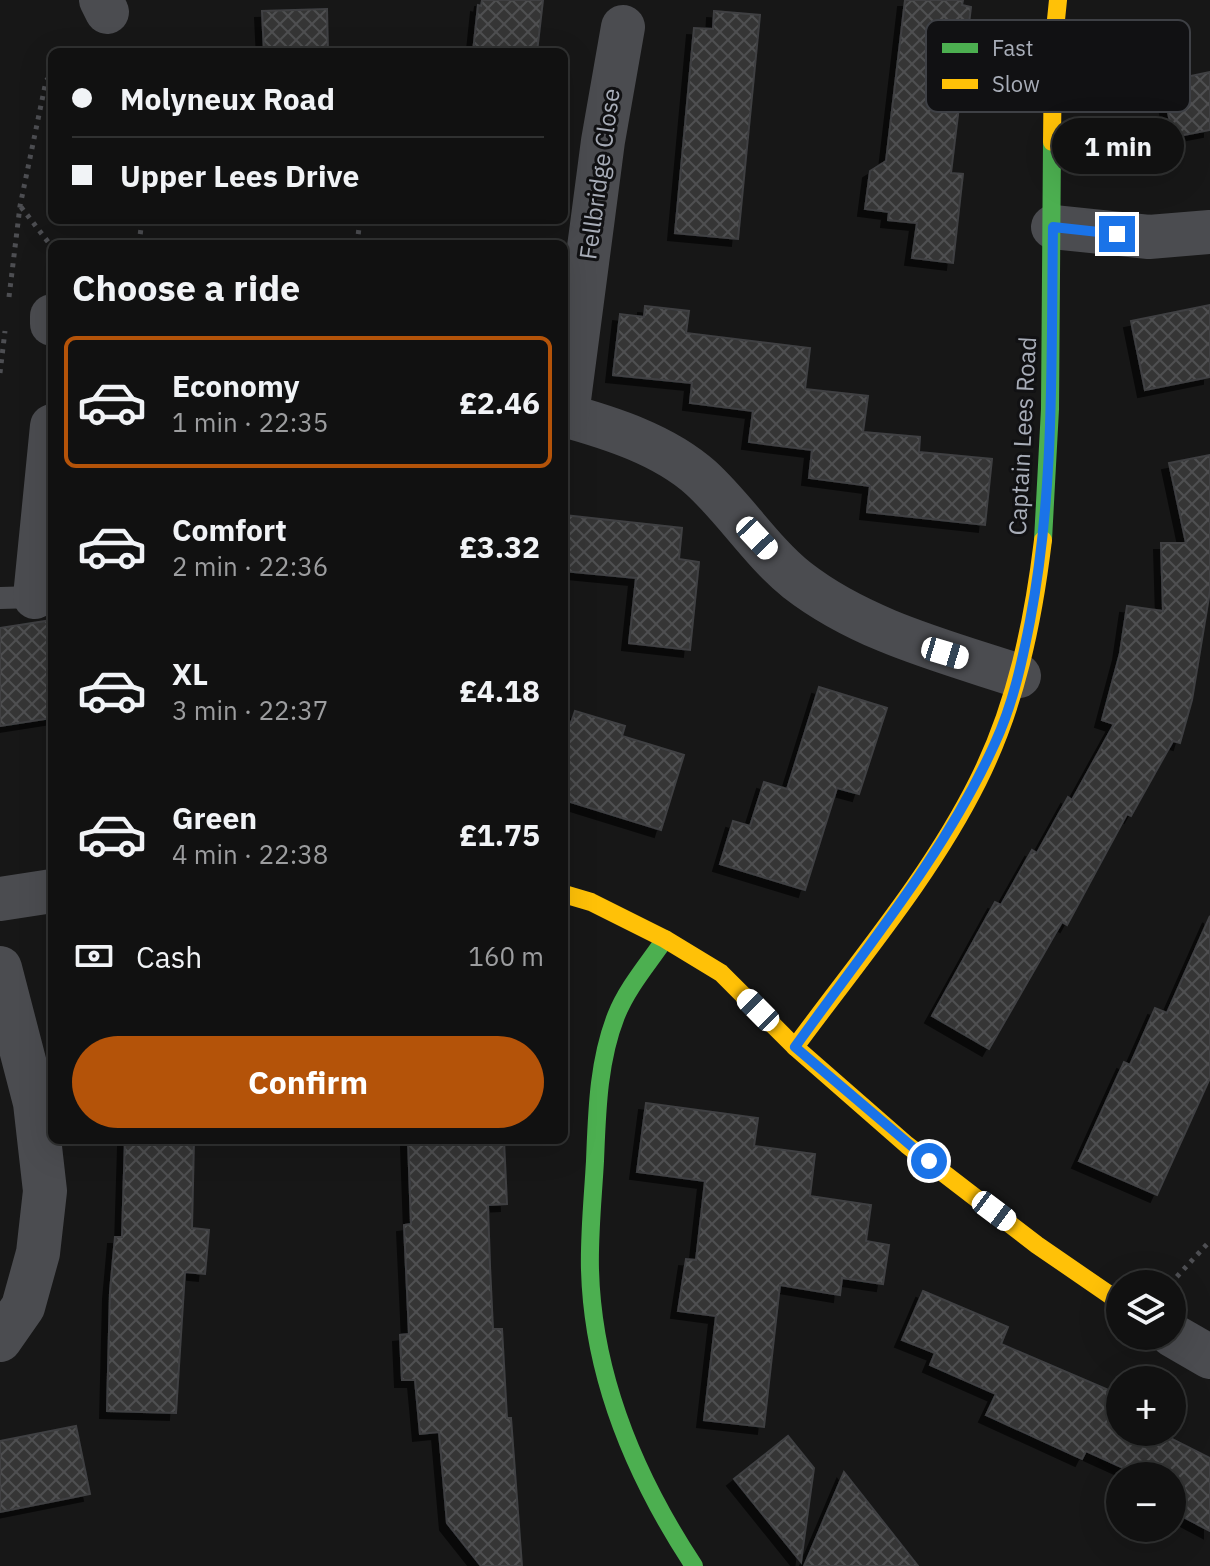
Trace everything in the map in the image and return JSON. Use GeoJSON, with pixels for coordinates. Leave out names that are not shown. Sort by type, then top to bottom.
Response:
{"type":"FeatureCollection","features":[{"type":"Feature","properties":{"kind":"street","name":"Captain Lees Road"},"geometry":{"type":"LineString","coordinates":[[1056,20],[1058,0]]}},
{"type":"Feature","properties":{"kind":"street","name":"Fellbridge Close"},"geometry":{"type":"LineString","coordinates":[[568,393],[603,141],[623,27]]}},
{"type":"Feature","properties":{"kind":"street","name":"Captain Lees Road"},"geometry":{"type":"LineString","coordinates":[[795,1047],[921,874],[966,803],[997,740],[1019,676],[1038,577],[1049,485],[1052,112]]}},
{"type":"Feature","properties":{"kind":"street"},"geometry":{"type":"LineString","coordinates":[[1053,227],[1149,237],[1210,232]]}},
{"type":"Feature","properties":{"kind":"street","name":"Fellbridge Close"},"geometry":{"type":"LineString","coordinates":[[568,416],[669,454],[701,478],[795,578],[835,606],[928,648],[1019,676]]}},
{"type":"Feature","properties":{"kind":"street"},"geometry":{"type":"LineString","coordinates":[[17,598],[48,446]]}},
{"type":"Feature","properties":{"kind":"street"},"geometry":{"type":"LineString","coordinates":[[0,899],[48,892]]}},
{"type":"Feature","properties":{"kind":"street"},"geometry":{"type":"LineString","coordinates":[[568,895],[591,902],[665,939],[721,973],[795,1047],[907,1145],[1037,1245],[1106,1292]]}},
{"type":"Feature","properties":{"kind":"street"},"geometry":{"type":"LineString","coordinates":[[665,939],[617,1014],[609,1041],[597,1121],[590,1287],[609,1390],[628,1444],[655,1501],[694,1566]]}},
{"type":"Feature","properties":{"kind":"street"},"geometry":{"type":"LineString","coordinates":[[0,968],[35,1103],[45,1191],[38,1253],[23,1307],[0,1340]]}},
{"type":"Feature","properties":{"kind":"street"},"geometry":{"type":"LineString","coordinates":[[1186,1343],[1210,1357]]}},
{"type":"Feature","properties":{"kind":"path"},"geometry":{"type":"LineString","coordinates":[[7,312],[20,206],[48,79]]}},
{"type":"Feature","properties":{"kind":"path"},"geometry":{"type":"LineString","coordinates":[[20,206],[48,242]]}},
{"type":"Feature","properties":{"kind":"path"},"geometry":{"type":"LineString","coordinates":[[0,373],[5,328]]}},
{"type":"Feature","properties":{"kind":"path"},"geometry":{"type":"LineString","coordinates":[[1183,1270],[1210,1241]]}},
{"type":"Feature","properties":{"kind":"building"},"geometry":{"type":"Polygon","coordinates":[[[482,0],[543,0],[537,48],[473,48],[478,5],[481,6],[482,0]]]}},
{"type":"Feature","properties":{"kind":"building"},"geometry":{"type":"Polygon","coordinates":[[[905,0],[963,0],[962,5],[971,7],[969,20],[926,20],[926,112],[958,112],[951,173],[963,174],[953,263],[912,258],[917,223],[888,220],[889,212],[865,209],[870,171],[886,161],[905,0]]]}},
{"type":"Feature","properties":{"kind":"building"},"geometry":{"type":"Polygon","coordinates":[[[327,9],[328,48],[264,48],[262,11],[327,9]]]}},
{"type":"Feature","properties":{"kind":"building"},"geometry":{"type":"Polygon","coordinates":[[[714,11],[760,15],[738,239],[675,233],[694,28],[713,29],[714,11]]]}},
{"type":"Feature","properties":{"kind":"building"},"geometry":{"type":"Polygon","coordinates":[[[1210,72],[1210,130],[1173,137],[1168,112],[1190,112],[1190,76],[1210,72]]]}},
{"type":"Feature","properties":{"kind":"building"},"geometry":{"type":"Polygon","coordinates":[[[1210,305],[1210,377],[1145,390],[1131,321],[1210,305]]]}},
{"type":"Feature","properties":{"kind":"building"},"geometry":{"type":"Polygon","coordinates":[[[645,306],[689,311],[686,333],[810,348],[805,389],[868,396],[863,432],[920,437],[919,452],[992,459],[985,525],[867,512],[870,486],[809,478],[812,450],[749,442],[753,411],[690,403],[692,383],[613,375],[620,314],[644,317],[645,306]]]}},
{"type":"Feature","properties":{"kind":"building"},"geometry":{"type":"Polygon","coordinates":[[[1210,455],[1210,591],[1192,700],[1180,743],[1173,741],[1131,816],[1127,814],[1067,925],[1062,922],[989,1049],[932,1016],[995,902],[1001,905],[1032,850],[1037,853],[1068,797],[1072,800],[1114,724],[1102,720],[1120,653],[1127,606],[1163,611],[1161,543],[1186,543],[1169,463],[1210,455]]]}},
{"type":"Feature","properties":{"kind":"building"},"geometry":{"type":"Polygon","coordinates":[[[568,515],[682,528],[679,559],[699,562],[690,650],[629,643],[636,578],[568,571],[568,515]]]}},
{"type":"Feature","properties":{"kind":"building"},"geometry":{"type":"Polygon","coordinates":[[[48,621],[48,719],[0,726],[0,628],[48,621]]]}},
{"type":"Feature","properties":{"kind":"building"},"geometry":{"type":"Polygon","coordinates":[[[819,687],[887,708],[859,794],[837,788],[805,890],[720,864],[733,821],[750,826],[764,782],[787,789],[819,687]]]}},
{"type":"Feature","properties":{"kind":"building"},"geometry":{"type":"Polygon","coordinates":[[[575,711],[625,726],[622,736],[684,755],[661,830],[568,801],[568,722],[571,723],[575,711]]]}},
{"type":"Feature","properties":{"kind":"building"},"geometry":{"type":"Polygon","coordinates":[[[1210,916],[1210,1078],[1157,1195],[1079,1161],[1124,1062],[1130,1065],[1155,1008],[1167,1013],[1210,916]]]}},
{"type":"Feature","properties":{"kind":"building"},"geometry":{"type":"Polygon","coordinates":[[[646,1103],[758,1118],[754,1146],[815,1154],[810,1196],[871,1205],[866,1241],[889,1245],[883,1284],[842,1278],[840,1295],[780,1285],[764,1427],[704,1420],[716,1316],[678,1311],[686,1259],[696,1260],[705,1181],[637,1172],[646,1103]]]}},
{"type":"Feature","properties":{"kind":"building"},"geometry":{"type":"Polygon","coordinates":[[[125,1144],[194,1144],[192,1228],[209,1230],[205,1274],[185,1272],[176,1413],[107,1411],[110,1292],[115,1237],[122,1237],[125,1144]]]}},
{"type":"Feature","properties":{"kind":"building"},"geometry":{"type":"Polygon","coordinates":[[[408,1144],[504,1144],[507,1204],[488,1205],[490,1266],[493,1329],[502,1329],[507,1418],[511,1418],[522,1566],[481,1566],[447,1523],[439,1432],[420,1434],[415,1380],[402,1380],[400,1335],[409,1334],[404,1225],[411,1224],[408,1144]]]}},
{"type":"Feature","properties":{"kind":"building"},"geometry":{"type":"Polygon","coordinates":[[[923,1291],[1008,1327],[1001,1344],[1106,1389],[1106,1446],[1186,1446],[1210,1458],[1210,1531],[1186,1518],[1186,1462],[1110,1462],[1086,1451],[1082,1459],[986,1415],[996,1394],[930,1365],[935,1353],[902,1340],[923,1291]]]}},
{"type":"Feature","properties":{"kind":"building"},"geometry":{"type":"Polygon","coordinates":[[[76,1426],[90,1494],[0,1512],[0,1441],[76,1426]]]}},
{"type":"Feature","properties":{"kind":"building"},"geometry":{"type":"Polygon","coordinates":[[[788,1436],[814,1468],[801,1562],[734,1479],[788,1436]]]}},
{"type":"Feature","properties":{"kind":"building"},"geometry":{"type":"Polygon","coordinates":[[[844,1472],[918,1566],[804,1566],[844,1472]]]}},
{"type":"Feature","properties":{"kind":"traffic: fast"},"geometry":{"type":"LineString","coordinates":[[1043,540],[1050,409],[1052,142]]}},
{"type":"Feature","properties":{"kind":"traffic: fast"},"geometry":{"type":"LineString","coordinates":[[665,939],[621,1006],[605,1051],[598,1106],[590,1270],[599,1349],[621,1426],[654,1498],[694,1566]]}},
{"type":"Feature","properties":{"kind":"traffic: slow"},"geometry":{"type":"LineString","coordinates":[[1056,20],[1058,0]]}},
{"type":"Feature","properties":{"kind":"traffic: slow"},"geometry":{"type":"LineString","coordinates":[[1052,112],[1052,142]]}},
{"type":"Feature","properties":{"kind":"traffic: slow"},"geometry":{"type":"LineString","coordinates":[[795,1047],[916,885],[978,781],[1013,693],[1034,602],[1043,540]]}},
{"type":"Feature","properties":{"kind":"traffic: slow"},"geometry":{"type":"LineString","coordinates":[[568,895],[591,902],[665,939],[721,973],[795,1047],[907,1145],[1037,1245],[1106,1292]]}},
{"type":"Feature","properties":{"kind":"route"},"geometry":{"type":"LineString","coordinates":[[929,1161],[795,1047],[921,874],[966,803],[997,740],[1019,676],[1038,577],[1049,485],[1053,227],[1117,234]]}}]}
